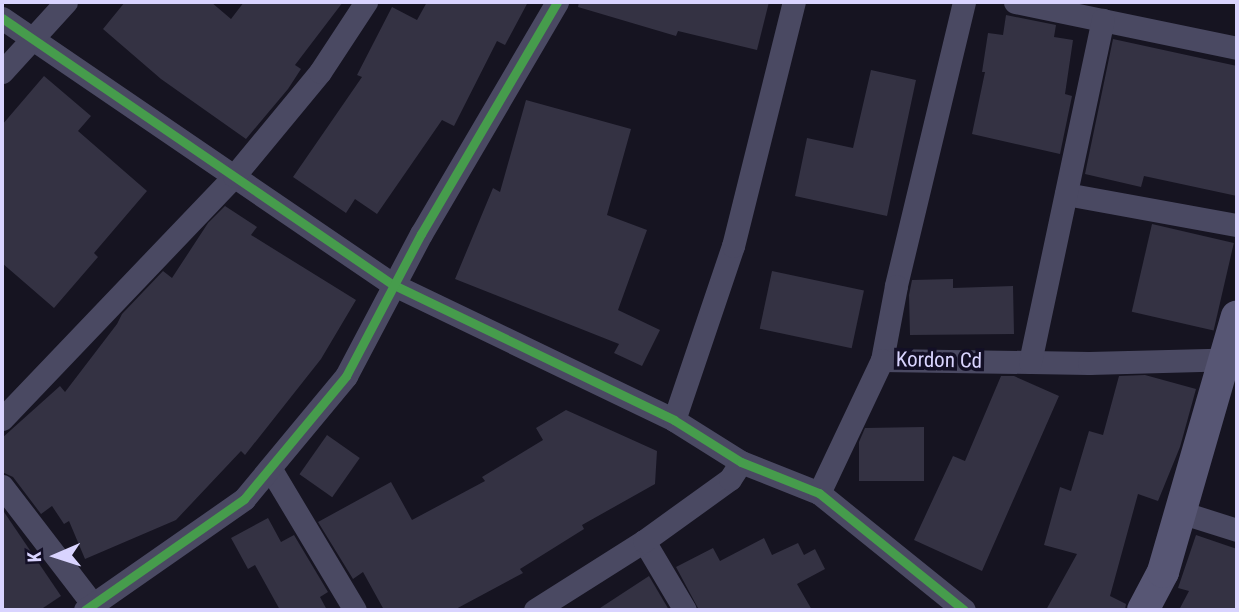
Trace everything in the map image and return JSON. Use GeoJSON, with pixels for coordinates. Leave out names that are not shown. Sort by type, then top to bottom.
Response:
{"type":"FeatureCollection","features":[{"type":"Feature","properties":{"kind":"street"},"geometry":{"type":"LineString","coordinates":[[2,72],[66,2]]}},
{"type":"Feature","properties":{"kind":"street"},"geometry":{"type":"LineString","coordinates":[[2,419],[234,176],[320,72],[366,2]]}},
{"type":"Feature","properties":{"kind":"street"},"geometry":{"type":"LineString","coordinates":[[2,486],[92,609],[244,499],[346,376],[394,285],[557,2]]}},
{"type":"Feature","properties":{"kind":"street"},"geometry":{"type":"LineString","coordinates":[[674,420],[733,246],[794,2]]}},
{"type":"Feature","properties":{"kind":"street","name":"Kordon Cd"},"geometry":{"type":"LineString","coordinates":[[964,2],[896,286],[882,359],[1030,362],[1231,359]]}},
{"type":"Feature","properties":{"kind":"street"},"geometry":{"type":"LineString","coordinates":[[1014,2],[1237,48]]}},
{"type":"Feature","properties":{"kind":"street"},"geometry":{"type":"LineString","coordinates":[[2,18],[394,285],[674,420],[741,462],[819,493],[964,610]]}},
{"type":"Feature","properties":{"kind":"street"},"geometry":{"type":"LineString","coordinates":[[1030,362],[1103,20]]}},
{"type":"Feature","properties":{"kind":"street"},"geometry":{"type":"LineString","coordinates":[[1066,194],[1237,225]]}},
{"type":"Feature","properties":{"kind":"street"},"geometry":{"type":"LineString","coordinates":[[1143,610],[1163,572],[1231,359],[1237,316]]}},
{"type":"Feature","properties":{"kind":"street"},"geometry":{"type":"LineString","coordinates":[[819,493],[882,359]]}},
{"type":"Feature","properties":{"kind":"street"},"geometry":{"type":"LineString","coordinates":[[535,610],[644,541],[730,479],[741,462]]}},
{"type":"Feature","properties":{"kind":"street"},"geometry":{"type":"LineString","coordinates":[[270,468],[355,610]]}},
{"type":"Feature","properties":{"kind":"street"},"geometry":{"type":"LineString","coordinates":[[1180,512],[1237,530]]}},
{"type":"Feature","properties":{"kind":"street"},"geometry":{"type":"LineString","coordinates":[[644,541],[685,610]]}},
{"type":"Feature","properties":{"kind":"building"},"geometry":{"type":"Polygon","coordinates":[[[125,2],[211,2],[231,19],[244,2],[343,2],[295,65],[301,69],[288,89],[246,139],[161,79],[103,29],[125,2]]]}},
{"type":"Feature","properties":{"kind":"building"},"geometry":{"type":"Polygon","coordinates":[[[427,2],[528,2],[505,45],[497,41],[454,126],[442,120],[377,214],[355,199],[346,213],[293,177],[362,77],[357,75],[392,7],[417,20],[427,2]]]}},
{"type":"Feature","properties":{"kind":"building"},"geometry":{"type":"Polygon","coordinates":[[[579,2],[769,2],[757,50],[678,31],[676,36],[578,7],[579,2]]]}},
{"type":"Feature","properties":{"kind":"building"},"geometry":{"type":"Polygon","coordinates":[[[1006,15],[1056,25],[1054,37],[1073,40],[1065,94],[1072,96],[1060,154],[972,134],[985,72],[982,72],[988,33],[1003,35],[1006,15]]]}},
{"type":"Feature","properties":{"kind":"building"},"geometry":{"type":"Polygon","coordinates":[[[1113,39],[1237,66],[1237,196],[1144,176],[1141,187],[1085,174],[1113,39]]]}},
{"type":"Feature","properties":{"kind":"building"},"geometry":{"type":"Polygon","coordinates":[[[871,70],[916,80],[887,216],[795,196],[807,138],[853,148],[871,70]]]}},
{"type":"Feature","properties":{"kind":"building"},"geometry":{"type":"Polygon","coordinates":[[[44,76],[91,116],[78,131],[147,191],[94,253],[98,257],[54,308],[2,263],[2,125],[44,76]]]}},
{"type":"Feature","properties":{"kind":"building"},"geometry":{"type":"Polygon","coordinates":[[[526,100],[631,129],[607,215],[647,230],[618,310],[660,330],[642,366],[614,353],[619,344],[455,279],[493,188],[500,192],[526,100]]]}},
{"type":"Feature","properties":{"kind":"building"},"geometry":{"type":"Polygon","coordinates":[[[225,206],[257,227],[251,235],[356,300],[321,359],[245,455],[241,451],[176,520],[85,559],[69,521],[64,524],[52,506],[41,514],[13,477],[2,472],[2,438],[60,386],[65,392],[122,314],[163,271],[172,278],[208,223],[225,206]]]}},
{"type":"Feature","properties":{"kind":"building"},"geometry":{"type":"Polygon","coordinates":[[[1152,224],[1234,243],[1214,331],[1132,312],[1152,224]]]}},
{"type":"Feature","properties":{"kind":"building"},"geometry":{"type":"Polygon","coordinates":[[[772,271],[864,291],[852,348],[760,329],[772,271]]]}},
{"type":"Feature","properties":{"kind":"building"},"geometry":{"type":"Polygon","coordinates":[[[953,279],[953,288],[1013,286],[1014,334],[910,335],[909,295],[912,280],[953,279]]]}},
{"type":"Feature","properties":{"kind":"building"},"geometry":{"type":"Polygon","coordinates":[[[1145,375],[1196,389],[1180,447],[1158,501],[1138,494],[1110,596],[1126,604],[1125,610],[1046,610],[1077,554],[1044,545],[1060,487],[1071,491],[1089,431],[1103,435],[1119,376],[1145,375]]]}},
{"type":"Feature","properties":{"kind":"building"},"geometry":{"type":"Polygon","coordinates":[[[1001,376],[1014,376],[1059,396],[982,571],[914,540],[953,456],[965,461],[1001,376]]]}},
{"type":"Feature","properties":{"kind":"building"},"geometry":{"type":"Polygon","coordinates":[[[566,410],[657,451],[655,484],[582,525],[584,529],[520,569],[523,573],[454,610],[384,610],[363,572],[353,579],[318,522],[391,482],[412,520],[485,481],[482,477],[543,440],[536,428],[566,410]]]}},
{"type":"Feature","properties":{"kind":"building"},"geometry":{"type":"Polygon","coordinates":[[[924,427],[924,481],[859,481],[859,442],[865,428],[924,427]]]}},
{"type":"Feature","properties":{"kind":"building"},"geometry":{"type":"Polygon","coordinates":[[[327,435],[360,458],[332,497],[299,474],[327,435]]]}},
{"type":"Feature","properties":{"kind":"building"},"geometry":{"type":"Polygon","coordinates":[[[2,509],[61,596],[40,610],[2,610],[2,509]]]}},
{"type":"Feature","properties":{"kind":"building"},"geometry":{"type":"Polygon","coordinates":[[[268,518],[281,542],[294,535],[328,592],[320,597],[327,610],[280,610],[255,565],[248,569],[231,538],[268,518]]]}},
{"type":"Feature","properties":{"kind":"building"},"geometry":{"type":"Polygon","coordinates":[[[1196,535],[1237,549],[1237,610],[1179,610],[1189,591],[1178,588],[1196,535]]]}},
{"type":"Feature","properties":{"kind":"building"},"geometry":{"type":"Polygon","coordinates":[[[764,538],[772,555],[798,543],[804,555],[815,549],[825,569],[797,584],[812,610],[699,610],[676,567],[713,548],[720,561],[764,538]]]}},
{"type":"Feature","properties":{"kind":"building"},"geometry":{"type":"Polygon","coordinates":[[[649,576],[669,610],[597,610],[649,576]]]}},
{"type":"Feature","properties":{"kind":"cycle path"},"geometry":{"type":"LineString","coordinates":[[85,610],[244,499],[346,376],[421,234],[557,2]]}},
{"type":"Feature","properties":{"kind":"cycle path"},"geometry":{"type":"LineString","coordinates":[[2,18],[394,285],[674,420],[741,462],[819,493],[964,610]]}}]}
